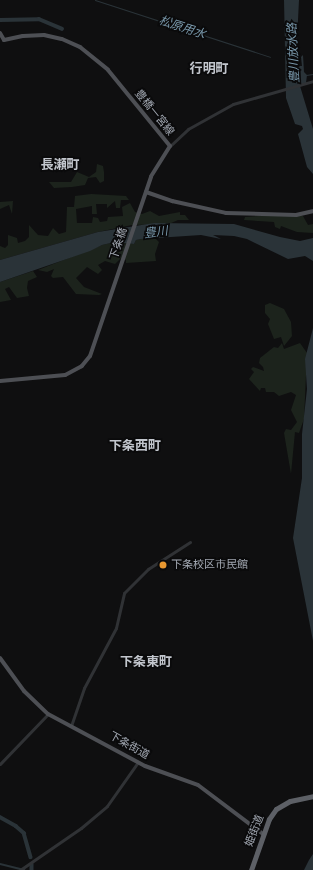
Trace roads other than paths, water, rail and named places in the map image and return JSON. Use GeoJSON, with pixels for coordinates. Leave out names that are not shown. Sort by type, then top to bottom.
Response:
{"type":"FeatureCollection","features":[{"type":"Feature","properties":{"kind":"highway","name":"姫街道"},"geometry":{"type":"LineString","coordinates":[[251,870],[271,815],[284,803],[313,796]]}},
{"type":"Feature","properties":{"kind":"main road","name":"豊橋一宮線"},"geometry":{"type":"LineString","coordinates":[[0,32],[4,40],[23,36],[44,36],[62,39],[80,47],[108,70],[170,146],[156,165],[146,192]]}},
{"type":"Feature","properties":{"kind":"main road"},"geometry":{"type":"LineString","coordinates":[[146,192],[172,201],[226,213],[296,216],[312,211]]}},
{"type":"Feature","properties":{"kind":"main road","name":"下条橋"},"geometry":{"type":"LineString","coordinates":[[0,381],[55,377],[77,370],[93,350],[146,192]]}},
{"type":"Feature","properties":{"kind":"main road","name":"下条街道"},"geometry":{"type":"LineString","coordinates":[[0,658],[24,691],[48,714],[138,762],[198,785],[263,834]]}},
{"type":"Feature","properties":{"kind":"street"},"geometry":{"type":"LineString","coordinates":[[170,146],[188,129],[216,112],[235,103],[313,81]]}},
{"type":"Feature","properties":{"kind":"street"},"geometry":{"type":"LineString","coordinates":[[71,726],[84,688],[116,628],[124,593],[148,569],[190,542]]}},
{"type":"Feature","properties":{"kind":"street"},"geometry":{"type":"LineString","coordinates":[[0,764],[48,714]]}},
{"type":"Feature","properties":{"kind":"street"},"geometry":{"type":"LineString","coordinates":[[21,869],[81,828],[107,806],[138,762]]}},
{"type":"Feature","properties":{"kind":"water","name":"豊川放水路"},"geometry":{"type":"Polygon","coordinates":[[[284,0],[299,0],[297,40],[299,66],[302,66],[301,57],[303,55],[304,72],[307,75],[306,83],[300,86],[313,129],[313,174],[307,167],[298,134],[303,129],[302,126],[295,124],[286,98],[284,0]]]}},
{"type":"Feature","properties":{"kind":"water","name":"豊川"},"geometry":{"type":"Polygon","coordinates":[[[154,223],[234,224],[300,241],[313,238],[313,261],[305,256],[288,259],[247,239],[234,236],[213,235],[221,239],[201,235],[141,239],[136,240],[134,244],[115,242],[102,245],[90,251],[0,282],[0,260],[98,232],[154,223]]]}},
{"type":"Feature","properties":{"kind":"water"},"geometry":{"type":"Polygon","coordinates":[[[313,328],[313,641],[293,538],[302,478],[302,434],[307,389],[305,359],[313,328]]]}},
{"type":"Feature","properties":{"kind":"water"},"geometry":{"type":"Polygon","coordinates":[[[313,854],[313,870],[304,870],[309,860],[313,854]]]}},
{"type":"Feature","properties":{"kind":"waterway","name":"松原用水"},"geometry":{"type":"LineString","coordinates":[[95,0],[270,57]]}},
{"type":"Feature","properties":{"kind":"waterway"},"geometry":{"type":"LineString","coordinates":[[0,20],[39,19],[62,29]]}},
{"type":"Feature","properties":{"kind":"waterway","name":"松原用水"},"geometry":{"type":"LineString","coordinates":[[306,75],[313,74]]}},
{"type":"Feature","properties":{"kind":"waterway"},"geometry":{"type":"LineString","coordinates":[[0,817],[16,826],[24,833],[31,857]]}},
{"type":"Feature","properties":{"kind":"waterway"},"geometry":{"type":"LineString","coordinates":[[0,864],[24,870]]}},
{"type":"Feature","properties":{"kind":"waterway"},"geometry":{"type":"LineString","coordinates":[[32,864],[32,870]]}},
{"type":"Feature","properties":{"kind":"place","name":"下条校区市民館"},"geometry":{"type":"Point","coordinates":[163,565]}},
{"type":"Feature","properties":{"kind":"district","name":"行明町"},"geometry":{"type":"Point","coordinates":[209,69]}},
{"type":"Feature","properties":{"kind":"district","name":"長瀬町"},"geometry":{"type":"Point","coordinates":[60,165]}},
{"type":"Feature","properties":{"kind":"district","name":"下条西町"},"geometry":{"type":"Point","coordinates":[135,446]}},
{"type":"Feature","properties":{"kind":"district","name":"下条東町"},"geometry":{"type":"Point","coordinates":[146,662]}}]}
